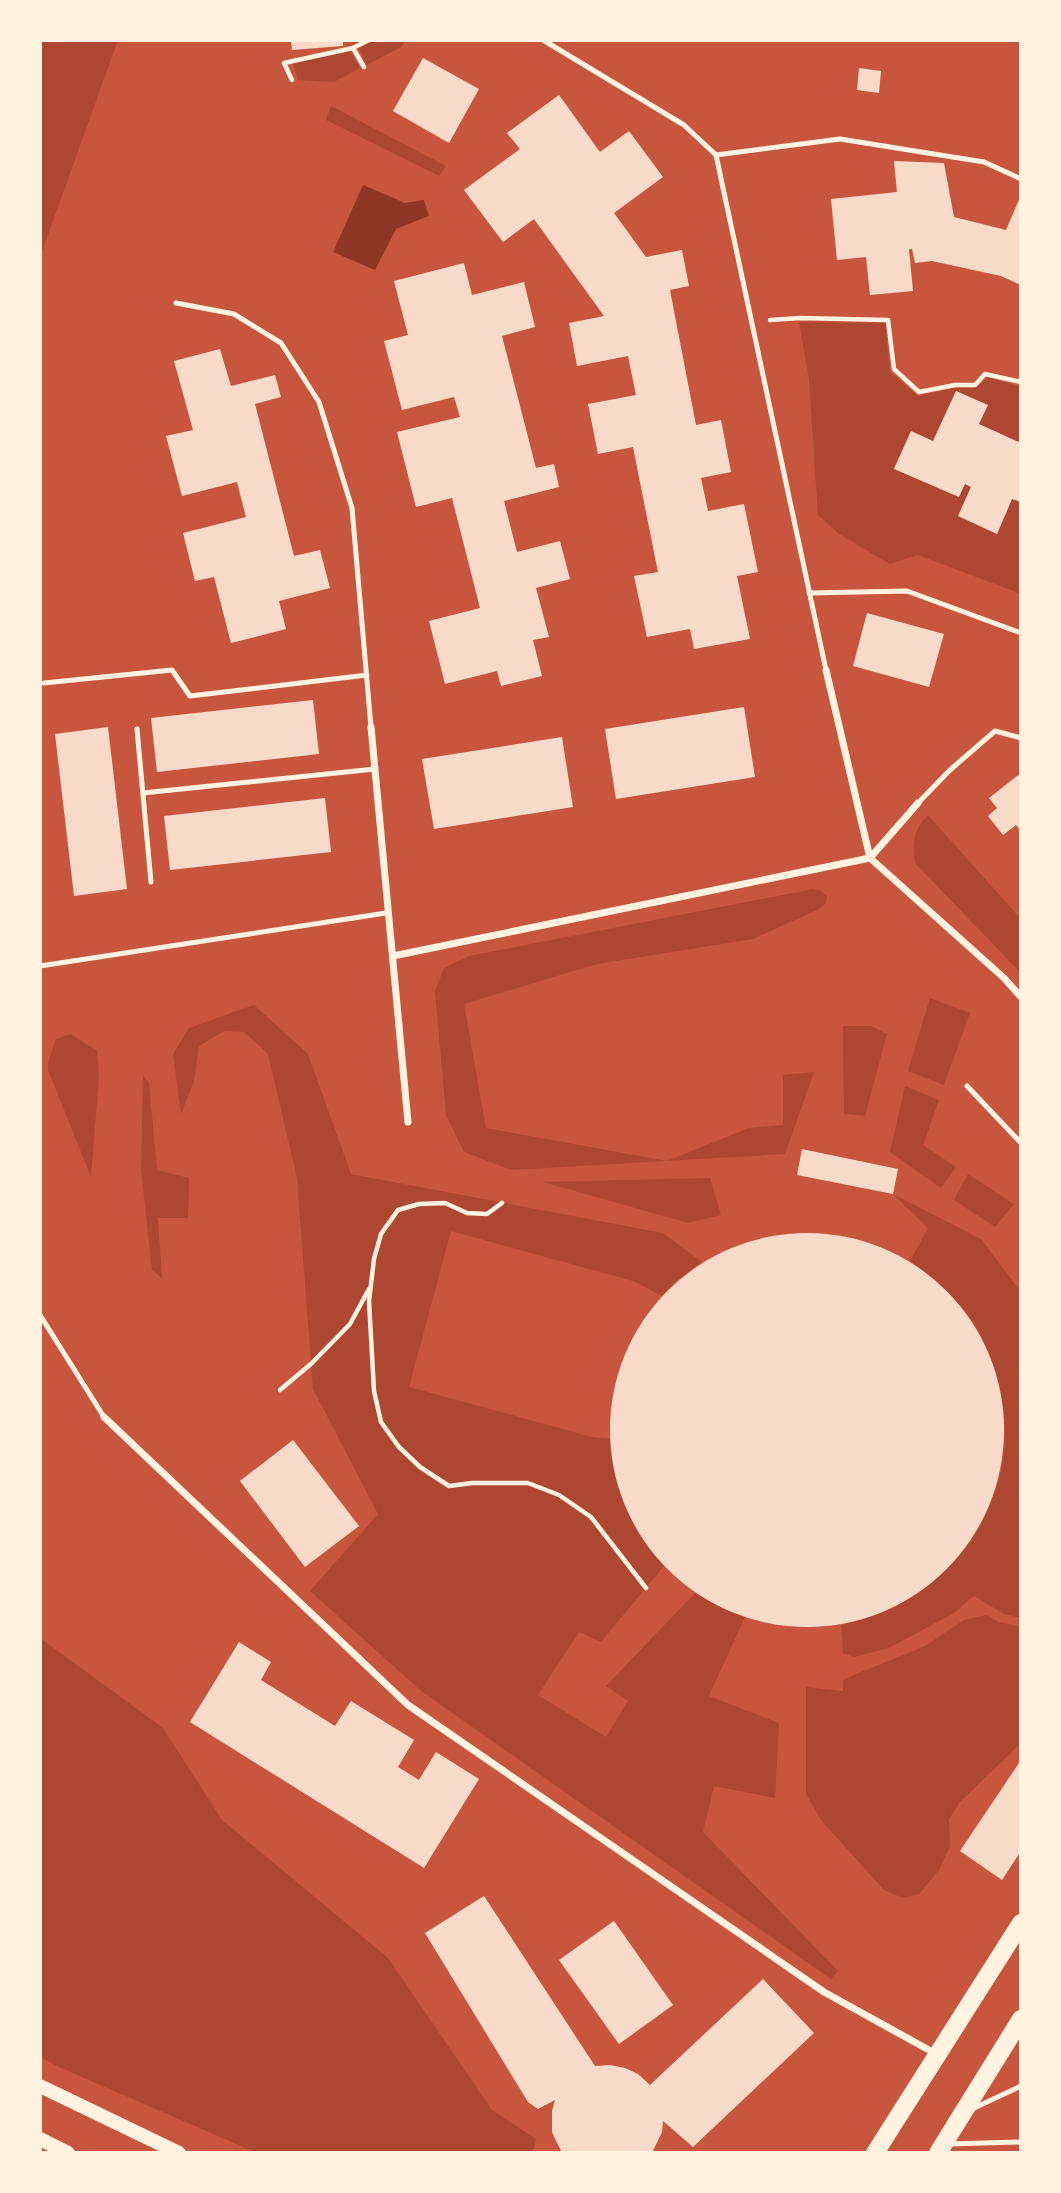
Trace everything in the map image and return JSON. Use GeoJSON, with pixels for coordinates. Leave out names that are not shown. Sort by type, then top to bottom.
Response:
{"type":"FeatureCollection","features":[{"type":"Feature","properties":{"kind":"main road"},"geometry":{"type":"LineString","coordinates":[[876,2153],[1021,1923]]}},
{"type":"Feature","properties":{"kind":"main road"},"geometry":{"type":"LineString","coordinates":[[940,2148],[1021,2019]]}},
{"type":"Feature","properties":{"kind":"main road"},"geometry":{"type":"LineString","coordinates":[[40,2086],[179,2153]]}},
{"type":"Feature","properties":{"kind":"main road"},"geometry":{"type":"LineString","coordinates":[[40,2139],[68,2153]]}},
{"type":"Feature","properties":{"kind":"street"},"geometry":{"type":"LineString","coordinates":[[827,670],[870,858],[1004,978],[1021,998]]}},
{"type":"Feature","properties":{"kind":"street"},"geometry":{"type":"LineString","coordinates":[[371,727],[386,913],[393,956],[408,1122]]}},
{"type":"Feature","properties":{"kind":"street"},"geometry":{"type":"LineString","coordinates":[[393,956],[870,858],[918,803]]}},
{"type":"Feature","properties":{"kind":"street"},"geometry":{"type":"LineString","coordinates":[[104,1417],[408,1705],[824,1992],[939,2056]]}},
{"type":"Feature","properties":{"kind":"lane"},"geometry":{"type":"LineString","coordinates":[[543,40],[684,125],[716,155],[827,670]]}},
{"type":"Feature","properties":{"kind":"lane"},"geometry":{"type":"LineString","coordinates":[[716,155],[840,139],[984,162],[1021,179]]}},
{"type":"Feature","properties":{"kind":"lane"},"geometry":{"type":"LineString","coordinates":[[176,303],[234,314],[281,343],[319,402],[352,508],[371,727]]}},
{"type":"Feature","properties":{"kind":"lane"},"geometry":{"type":"LineString","coordinates":[[809,593],[907,591],[1021,633]]}},
{"type":"Feature","properties":{"kind":"lane"},"geometry":{"type":"LineString","coordinates":[[44,683],[172,670],[190,696],[367,675]]}},
{"type":"Feature","properties":{"kind":"lane"},"geometry":{"type":"LineString","coordinates":[[136,729],[151,882]]}},
{"type":"Feature","properties":{"kind":"lane"},"geometry":{"type":"LineString","coordinates":[[918,803],[950,770],[995,731],[1021,738]]}},
{"type":"Feature","properties":{"kind":"lane"},"geometry":{"type":"LineString","coordinates":[[143,793],[374,769]]}},
{"type":"Feature","properties":{"kind":"lane"},"geometry":{"type":"LineString","coordinates":[[40,967],[386,913]]}},
{"type":"Feature","properties":{"kind":"lane"},"geometry":{"type":"LineString","coordinates":[[967,1086],[1021,1143]]}},
{"type":"Feature","properties":{"kind":"lane"},"geometry":{"type":"LineString","coordinates":[[40,1315],[104,1417]]}},
{"type":"Feature","properties":{"kind":"lane"},"geometry":{"type":"LineString","coordinates":[[960,2115],[1021,2086]]}},
{"type":"Feature","properties":{"kind":"lane"},"geometry":{"type":"LineString","coordinates":[[940,2148],[1021,2142]]}},
{"type":"Feature","properties":{"kind":"path"},"geometry":{"type":"LineString","coordinates":[[292,80],[285,63],[353,48],[369,40]]}},
{"type":"Feature","properties":{"kind":"path"},"geometry":{"type":"LineString","coordinates":[[353,48],[364,66]]}},
{"type":"Feature","properties":{"kind":"path"},"geometry":{"type":"LineString","coordinates":[[752,321],[800,318],[888,320],[894,369],[919,392],[955,385],[975,385],[985,374],[1021,382]]}},
{"type":"Feature","properties":{"kind":"path"},"geometry":{"type":"LineString","coordinates":[[502,1203],[487,1214],[467,1213],[445,1203],[398,1210],[381,1234],[374,1259],[369,1301],[374,1391],[381,1422],[399,1447],[420,1468],[449,1486],[472,1483],[528,1483],[559,1495],[591,1517],[646,1588]]}},
{"type":"Feature","properties":{"kind":"path"},"geometry":{"type":"LineString","coordinates":[[280,1390],[312,1363],[350,1324],[371,1284]]}},
{"type":"Feature","properties":{"kind":"shaded area"},"geometry":{"type":"Polygon","coordinates":[[[40,40],[118,40],[40,257],[40,40]]]}},
{"type":"Feature","properties":{"kind":"shaded area"},"geometry":{"type":"Polygon","coordinates":[[[369,40],[406,40],[401,47],[367,65],[358,47],[369,40]]]}},
{"type":"Feature","properties":{"kind":"shaded area"},"geometry":{"type":"Polygon","coordinates":[[[349,49],[360,68],[334,82],[298,80],[292,61],[349,49]]]}},
{"type":"Feature","properties":{"kind":"shaded area"},"geometry":{"type":"Polygon","coordinates":[[[331,106],[446,166],[439,176],[326,120],[331,106]]]}},
{"type":"Feature","properties":{"kind":"shaded area"},"geometry":{"type":"Polygon","coordinates":[[[363,185],[405,203],[424,200],[429,216],[396,229],[375,270],[333,252],[363,185]]]}},
{"type":"Feature","properties":{"kind":"shaded area"},"geometry":{"type":"Polygon","coordinates":[[[799,322],[885,323],[890,372],[918,396],[955,388],[976,388],[988,377],[1021,387],[1021,443],[979,424],[987,405],[956,391],[933,441],[911,431],[894,468],[958,497],[965,484],[971,487],[958,516],[997,533],[1012,499],[1021,502],[1021,594],[918,555],[890,564],[839,534],[818,515],[809,379],[799,322]]]}},
{"type":"Feature","properties":{"kind":"shaded area"},"geometry":{"type":"Polygon","coordinates":[[[928,815],[1021,919],[1021,973],[915,863],[915,837],[928,815]]]}},
{"type":"Feature","properties":{"kind":"shaded area"},"geometry":{"type":"Polygon","coordinates":[[[813,889],[821,891],[827,896],[826,903],[819,909],[753,939],[597,964],[464,1004],[486,1128],[667,1161],[511,1170],[464,1152],[446,1115],[435,991],[444,968],[469,956],[813,889]]]}},
{"type":"Feature","properties":{"kind":"shaded area"},"geometry":{"type":"Polygon","coordinates":[[[930,998],[970,1013],[944,1085],[908,1071],[930,998]]]}},
{"type":"Feature","properties":{"kind":"shaded area"},"geometry":{"type":"Polygon","coordinates":[[[254,1005],[308,1054],[351,1174],[663,1233],[702,1262],[671,1285],[662,1296],[633,1281],[451,1231],[409,1387],[592,1437],[611,1439],[615,1475],[633,1523],[664,1566],[601,1642],[579,1632],[538,1695],[606,1737],[628,1701],[606,1686],[696,1592],[745,1617],[709,1696],[779,1723],[775,1798],[714,1786],[703,1832],[838,1971],[831,1979],[421,1691],[310,1591],[378,1514],[313,1389],[297,1178],[268,1054],[244,1032],[224,1031],[199,1046],[194,1081],[181,1114],[173,1054],[189,1028],[254,1005]]]}},
{"type":"Feature","properties":{"kind":"shaded area"},"geometry":{"type":"Polygon","coordinates":[[[843,1026],[871,1026],[887,1034],[865,1116],[844,1114],[843,1026]]]}},
{"type":"Feature","properties":{"kind":"shaded area"},"geometry":{"type":"Polygon","coordinates":[[[71,1034],[97,1051],[99,1077],[91,1177],[48,1070],[56,1039],[71,1034]]]}},
{"type":"Feature","properties":{"kind":"shaded area"},"geometry":{"type":"Polygon","coordinates":[[[814,1072],[785,1154],[667,1161],[749,1128],[783,1125],[783,1075],[814,1072]]]}},
{"type":"Feature","properties":{"kind":"shaded area"},"geometry":{"type":"Polygon","coordinates":[[[143,1075],[149,1083],[157,1170],[189,1178],[188,1218],[158,1218],[162,1278],[152,1270],[141,1169],[143,1075]]]}},
{"type":"Feature","properties":{"kind":"shaded area"},"geometry":{"type":"Polygon","coordinates":[[[905,1086],[939,1100],[923,1145],[956,1167],[941,1188],[890,1152],[905,1086]]]}},
{"type":"Feature","properties":{"kind":"shaded area"},"geometry":{"type":"Polygon","coordinates":[[[968,1174],[1014,1204],[995,1227],[954,1200],[968,1174]]]}},
{"type":"Feature","properties":{"kind":"shaded area"},"geometry":{"type":"Polygon","coordinates":[[[710,1178],[721,1215],[688,1223],[543,1182],[710,1178]]]}},
{"type":"Feature","properties":{"kind":"shaded area"},"geometry":{"type":"Polygon","coordinates":[[[893,1194],[981,1239],[1021,1292],[1021,1618],[1004,1614],[974,1596],[954,1613],[889,1648],[854,1657],[843,1653],[841,1625],[874,1616],[905,1601],[932,1582],[956,1559],[976,1532],[991,1502],[1001,1470],[1005,1435],[999,1385],[982,1338],[960,1305],[910,1261],[928,1228],[893,1194]]]}},
{"type":"Feature","properties":{"kind":"shaded area"},"geometry":{"type":"Polygon","coordinates":[[[986,1615],[999,1622],[1021,1627],[1021,1743],[960,1802],[949,1819],[950,1846],[939,1870],[919,1894],[903,1898],[884,1890],[821,1820],[806,1794],[806,1687],[843,1691],[843,1680],[925,1646],[964,1620],[986,1615]]]}},
{"type":"Feature","properties":{"kind":"shaded area"},"geometry":{"type":"Polygon","coordinates":[[[40,1638],[163,1728],[222,1820],[388,1958],[492,2110],[536,2139],[533,2153],[257,2153],[40,2057],[40,1638]]]}},
{"type":"Feature","properties":{"kind":"building"},"geometry":{"type":"Polygon","coordinates":[[[291,40],[343,40],[343,46],[292,50],[291,40]]]}},
{"type":"Feature","properties":{"kind":"building"},"geometry":{"type":"Polygon","coordinates":[[[423,58],[479,89],[449,143],[393,111],[423,58]]]}},
{"type":"Feature","properties":{"kind":"building"},"geometry":{"type":"Polygon","coordinates":[[[859,68],[881,71],[879,93],[857,90],[859,68]]]}},
{"type":"Feature","properties":{"kind":"building"},"geometry":{"type":"Polygon","coordinates":[[[559,95],[600,152],[629,131],[663,177],[614,213],[646,257],[682,250],[689,286],[670,290],[696,425],[721,420],[731,472],[701,478],[708,511],[744,504],[758,572],[737,576],[750,639],[694,649],[690,629],[647,637],[634,576],[658,572],[633,447],[598,454],[588,404],[636,395],[628,356],[577,366],[569,323],[604,316],[534,219],[503,242],[464,190],[520,149],[507,133],[559,95]]]}},
{"type":"Feature","properties":{"kind":"building"},"geometry":{"type":"Polygon","coordinates":[[[894,161],[944,163],[954,217],[1006,230],[1021,195],[1021,285],[1001,276],[932,261],[915,263],[912,249],[909,249],[913,291],[870,295],[866,257],[837,260],[831,199],[897,192],[894,161]]]}},
{"type":"Feature","properties":{"kind":"building"},"geometry":{"type":"Polygon","coordinates":[[[464,263],[472,295],[524,282],[535,327],[502,336],[536,468],[554,464],[559,487],[504,501],[517,552],[560,541],[570,579],[536,588],[549,637],[533,640],[542,676],[501,686],[497,671],[445,684],[429,621],[480,608],[452,498],[416,507],[397,432],[460,417],[454,397],[402,410],[384,341],[408,335],[394,281],[464,263]]]}},
{"type":"Feature","properties":{"kind":"building"},"geometry":{"type":"Polygon","coordinates":[[[220,349],[231,386],[275,375],[281,397],[255,404],[294,556],[320,550],[330,588],[279,601],[286,629],[231,643],[214,577],[195,581],[183,533],[246,517],[237,482],[182,496],[166,436],[193,430],[174,361],[220,349]]]}},
{"type":"Feature","properties":{"kind":"building"},"geometry":{"type":"Polygon","coordinates":[[[956,391],[988,405],[979,424],[1021,443],[1021,502],[1012,499],[997,534],[958,516],[971,487],[965,484],[959,497],[894,469],[911,431],[933,441],[956,391]]]}},
{"type":"Feature","properties":{"kind":"building"},"geometry":{"type":"Polygon","coordinates":[[[867,613],[944,634],[929,687],[853,666],[867,613]]]}},
{"type":"Feature","properties":{"kind":"building"},"geometry":{"type":"Polygon","coordinates":[[[313,700],[319,754],[157,772],[151,718],[313,700]]]}},
{"type":"Feature","properties":{"kind":"building"},"geometry":{"type":"Polygon","coordinates":[[[744,707],[755,777],[616,799],[605,729],[744,707]]]}},
{"type":"Feature","properties":{"kind":"building"},"geometry":{"type":"Polygon","coordinates":[[[108,727],[127,889],[74,896],[55,734],[108,727]]]}},
{"type":"Feature","properties":{"kind":"building"},"geometry":{"type":"Polygon","coordinates":[[[562,737],[573,807],[434,829],[422,759],[562,737]]]}},
{"type":"Feature","properties":{"kind":"building"},"geometry":{"type":"Polygon","coordinates":[[[1021,773],[1021,831],[1016,825],[1003,835],[988,816],[997,808],[989,798],[1021,773]]]}},
{"type":"Feature","properties":{"kind":"building"},"geometry":{"type":"Polygon","coordinates":[[[325,798],[331,852],[170,870],[164,816],[325,798]]]}},
{"type":"Feature","properties":{"kind":"building"},"geometry":{"type":"Polygon","coordinates":[[[802,1149],[898,1169],[893,1194],[797,1175],[802,1149]]]}},
{"type":"Feature","properties":{"kind":"building"},"geometry":{"type":"Polygon","coordinates":[[[807,1233],[845,1237],[882,1248],[917,1266],[946,1291],[971,1320],[989,1355],[1000,1392],[1004,1430],[1000,1468],[989,1505],[971,1540],[946,1569],[917,1594],[882,1612],[845,1623],[807,1627],[769,1623],[732,1612],[697,1594],[668,1569],[643,1540],[625,1505],[614,1468],[610,1430],[614,1392],[625,1355],[643,1320],[668,1291],[697,1266],[732,1248],[769,1237],[807,1233]]]}},
{"type":"Feature","properties":{"kind":"building"},"geometry":{"type":"Polygon","coordinates":[[[293,1440],[359,1526],[305,1567],[240,1481],[293,1440]]]}},
{"type":"Feature","properties":{"kind":"building"},"geometry":{"type":"Polygon","coordinates":[[[239,1642],[271,1662],[261,1680],[335,1726],[351,1701],[414,1740],[398,1767],[419,1780],[436,1752],[479,1779],[424,1868],[190,1722],[239,1642]]]}},
{"type":"Feature","properties":{"kind":"building"},"geometry":{"type":"Polygon","coordinates":[[[1021,1760],[1021,1851],[1002,1880],[960,1851],[1021,1760]]]}},
{"type":"Feature","properties":{"kind":"building"},"geometry":{"type":"Polygon","coordinates":[[[484,1896],[595,2066],[625,2068],[638,2074],[650,2085],[763,1979],[814,2033],[693,2147],[663,2121],[662,2132],[652,2153],[562,2153],[552,2132],[555,2100],[538,2109],[528,2102],[425,1933],[484,1896]]]}},
{"type":"Feature","properties":{"kind":"building"},"geometry":{"type":"Polygon","coordinates":[[[614,1921],[673,2005],[619,2044],[559,1960],[614,1921]]]}}]}
